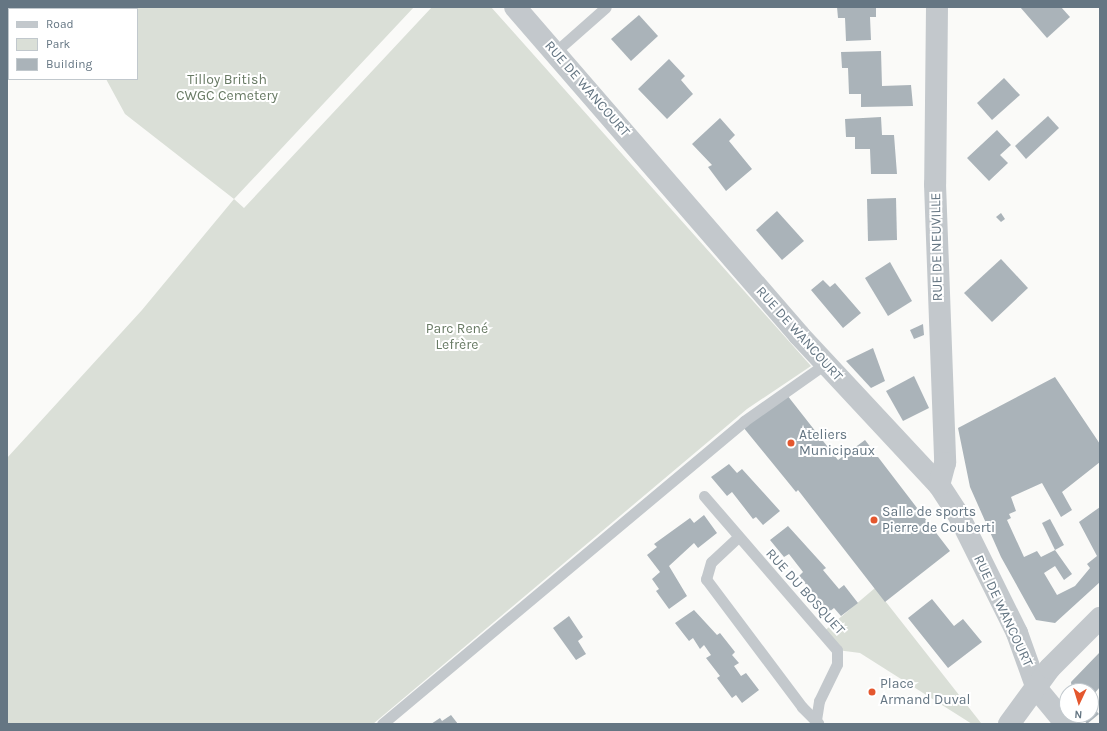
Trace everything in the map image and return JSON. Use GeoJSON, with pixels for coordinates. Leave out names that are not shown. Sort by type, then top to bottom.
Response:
{"type":"FeatureCollection","features":[{"type":"Feature","properties":{"kind":"street","name":"RUE DE WANCOURT"},"geometry":{"type":"LineString","coordinates":[[515,7],[825,364],[939,485],[958,514],[1017,633],[1037,689],[1066,724]]}},
{"type":"Feature","properties":{"kind":"street","name":"RUE DE NEUVILLE"},"geometry":{"type":"LineString","coordinates":[[938,7],[935,184],[945,463],[939,485]]}},
{"type":"Feature","properties":{"kind":"street"},"geometry":{"type":"LineString","coordinates":[[1008,724],[1037,689],[1050,668],[1100,618]]}},
{"type":"Feature","properties":{"kind":"lane"},"geometry":{"type":"LineString","coordinates":[[554,52],[606,7]]}},
{"type":"Feature","properties":{"kind":"lane"},"geometry":{"type":"LineString","coordinates":[[382,724],[744,421],[825,364]]}},
{"type":"Feature","properties":{"kind":"lane","name":"RUE DU BOSQUET"},"geometry":{"type":"LineString","coordinates":[[704,496],[738,538],[839,654],[817,722]]}},
{"type":"Feature","properties":{"kind":"lane"},"geometry":{"type":"LineString","coordinates":[[738,538],[714,558],[706,579],[793,696],[817,722]]}},
{"type":"Feature","properties":{"kind":"green space","name":"Tilloy British CWGC Cemetery"},"geometry":{"type":"Polygon","coordinates":[[[414,7],[234,199],[125,114],[107,80],[138,80],[138,8],[132,8],[414,7]]]}},
{"type":"Feature","properties":{"kind":"green space","name":"Parc René Lefrère"},"geometry":{"type":"Polygon","coordinates":[[[432,7],[491,7],[811,366],[747,409],[373,724],[7,724],[7,458],[142,310],[234,199],[244,208],[432,7]]]}},
{"type":"Feature","properties":{"kind":"green space"},"geometry":{"type":"Polygon","coordinates":[[[875,588],[981,723],[980,724],[972,724],[860,653],[837,650],[822,633],[875,588]]]}},
{"type":"Feature","properties":{"kind":"building"},"geometry":{"type":"Polygon","coordinates":[[[837,7],[876,7],[876,17],[870,17],[871,40],[846,41],[845,18],[838,18],[837,7]]]}},
{"type":"Feature","properties":{"kind":"building"},"geometry":{"type":"Polygon","coordinates":[[[1020,7],[1061,7],[1070,17],[1047,38],[1020,7]]]}},
{"type":"Feature","properties":{"kind":"building"},"geometry":{"type":"Polygon","coordinates":[[[639,15],[658,36],[631,61],[611,39],[639,15]]]}},
{"type":"Feature","properties":{"kind":"building"},"geometry":{"type":"Polygon","coordinates":[[[881,51],[882,86],[911,85],[913,106],[861,107],[861,94],[849,94],[848,68],[842,68],[841,52],[881,51]]]}},
{"type":"Feature","properties":{"kind":"building"},"geometry":{"type":"Polygon","coordinates":[[[669,59],[685,76],[681,80],[693,94],[667,119],[638,89],[669,59]]]}},
{"type":"Feature","properties":{"kind":"building"},"geometry":{"type":"Polygon","coordinates":[[[1004,78],[1020,95],[992,120],[977,103],[1004,78]]]}},
{"type":"Feature","properties":{"kind":"building"},"geometry":{"type":"Polygon","coordinates":[[[1048,116],[1059,128],[1026,159],[1015,146],[1048,116]]]}},
{"type":"Feature","properties":{"kind":"building"},"geometry":{"type":"Polygon","coordinates":[[[881,117],[882,135],[894,135],[897,174],[871,174],[870,149],[855,149],[855,137],[846,137],[845,119],[881,117]]]}},
{"type":"Feature","properties":{"kind":"building"},"geometry":{"type":"Polygon","coordinates":[[[720,118],[735,135],[729,141],[752,169],[726,191],[708,167],[712,165],[692,144],[720,118]]]}},
{"type":"Feature","properties":{"kind":"building"},"geometry":{"type":"Polygon","coordinates":[[[997,130],[1011,145],[1000,155],[1008,163],[989,181],[967,158],[997,130]]]}},
{"type":"Feature","properties":{"kind":"building"},"geometry":{"type":"Polygon","coordinates":[[[896,198],[897,240],[868,241],[867,199],[896,198]]]}},
{"type":"Feature","properties":{"kind":"building"},"geometry":{"type":"Polygon","coordinates":[[[777,211],[804,241],[782,260],[756,230],[777,211]]]}},
{"type":"Feature","properties":{"kind":"building"},"geometry":{"type":"Polygon","coordinates":[[[1001,213],[1005,219],[1001,222],[996,217],[1001,213]]]}},
{"type":"Feature","properties":{"kind":"building"},"geometry":{"type":"Polygon","coordinates":[[[1001,259],[1028,288],[992,322],[964,293],[1001,259]]]}},
{"type":"Feature","properties":{"kind":"building"},"geometry":{"type":"Polygon","coordinates":[[[890,262],[912,301],[888,316],[865,278],[890,262]]]}},
{"type":"Feature","properties":{"kind":"building"},"geometry":{"type":"Polygon","coordinates":[[[823,280],[830,287],[835,283],[861,313],[843,328],[811,290],[823,280]]]}},
{"type":"Feature","properties":{"kind":"building"},"geometry":{"type":"Polygon","coordinates":[[[923,324],[924,335],[914,339],[910,330],[923,324]]]}},
{"type":"Feature","properties":{"kind":"building"},"geometry":{"type":"Polygon","coordinates":[[[873,348],[885,381],[871,388],[846,361],[873,348]]]}},
{"type":"Feature","properties":{"kind":"building"},"geometry":{"type":"Polygon","coordinates":[[[914,376],[929,408],[903,421],[886,391],[914,376]]]}},
{"type":"Feature","properties":{"kind":"building"},"geometry":{"type":"Polygon","coordinates":[[[1055,377],[1100,444],[1100,462],[1062,492],[1072,510],[1061,517],[1042,483],[1011,497],[1016,511],[1009,514],[1011,518],[1007,520],[1024,557],[1037,551],[1041,557],[1055,550],[1072,574],[1064,580],[1055,566],[1044,573],[1057,595],[1075,586],[1090,568],[1087,564],[1097,556],[1079,522],[1100,507],[1100,582],[1055,623],[1036,620],[1001,557],[970,487],[958,428],[1055,377]]]}},
{"type":"Feature","properties":{"kind":"building","name":"Salle de sports Pierre de Couberti"},"geometry":{"type":"Polygon","coordinates":[[[787,395],[838,460],[865,440],[950,551],[885,602],[798,490],[796,492],[743,427],[787,395]]]}},
{"type":"Feature","properties":{"kind":"building"},"geometry":{"type":"Polygon","coordinates":[[[729,464],[737,473],[742,469],[780,511],[763,525],[756,517],[753,519],[732,492],[727,496],[711,477],[729,464]]]}},
{"type":"Feature","properties":{"kind":"building"},"geometry":{"type":"Polygon","coordinates":[[[704,515],[717,533],[698,548],[694,543],[669,566],[687,596],[669,609],[656,591],[659,589],[652,579],[660,572],[647,555],[657,547],[654,544],[690,518],[694,523],[704,515]]]}},
{"type":"Feature","properties":{"kind":"building"},"geometry":{"type":"Polygon","coordinates":[[[1050,519],[1064,545],[1055,550],[1042,523],[1050,519]]]}},
{"type":"Feature","properties":{"kind":"building"},"geometry":{"type":"Polygon","coordinates":[[[788,526],[826,568],[823,570],[839,589],[844,585],[858,603],[841,616],[834,608],[829,612],[799,576],[803,572],[789,554],[784,557],[770,540],[788,526]]]}},
{"type":"Feature","properties":{"kind":"building"},"geometry":{"type":"Polygon","coordinates":[[[932,599],[954,626],[963,619],[982,642],[948,668],[908,618],[932,599]]]}},
{"type":"Feature","properties":{"kind":"building"},"geometry":{"type":"Polygon","coordinates":[[[694,610],[717,635],[720,633],[735,652],[732,655],[739,663],[734,666],[741,676],[746,673],[759,690],[742,703],[736,695],[732,698],[717,678],[720,676],[706,658],[711,655],[704,645],[700,649],[693,638],[689,641],[675,623],[694,610]]]}},
{"type":"Feature","properties":{"kind":"building"},"geometry":{"type":"Polygon","coordinates":[[[569,616],[583,637],[578,641],[586,654],[576,660],[553,628],[569,616]]]}},
{"type":"Feature","properties":{"kind":"building"},"geometry":{"type":"Polygon","coordinates":[[[1100,652],[1099,688],[1099,683],[1071,682],[1100,652]]]}},
{"type":"Feature","properties":{"kind":"building"},"geometry":{"type":"Polygon","coordinates":[[[451,715],[458,724],[431,724],[440,718],[442,721],[451,715]]]}},
{"type":"Feature","properties":{"kind":"place","name":"Ateliers Municipaux"},"geometry":{"type":"Point","coordinates":[791,443]}},
{"type":"Feature","properties":{"kind":"place","name":"Salle de sports Pierre de Couberti"},"geometry":{"type":"Point","coordinates":[874,520]}},
{"type":"Feature","properties":{"kind":"place","name":"Place Armand Duval"},"geometry":{"type":"Point","coordinates":[872,692]}}]}
